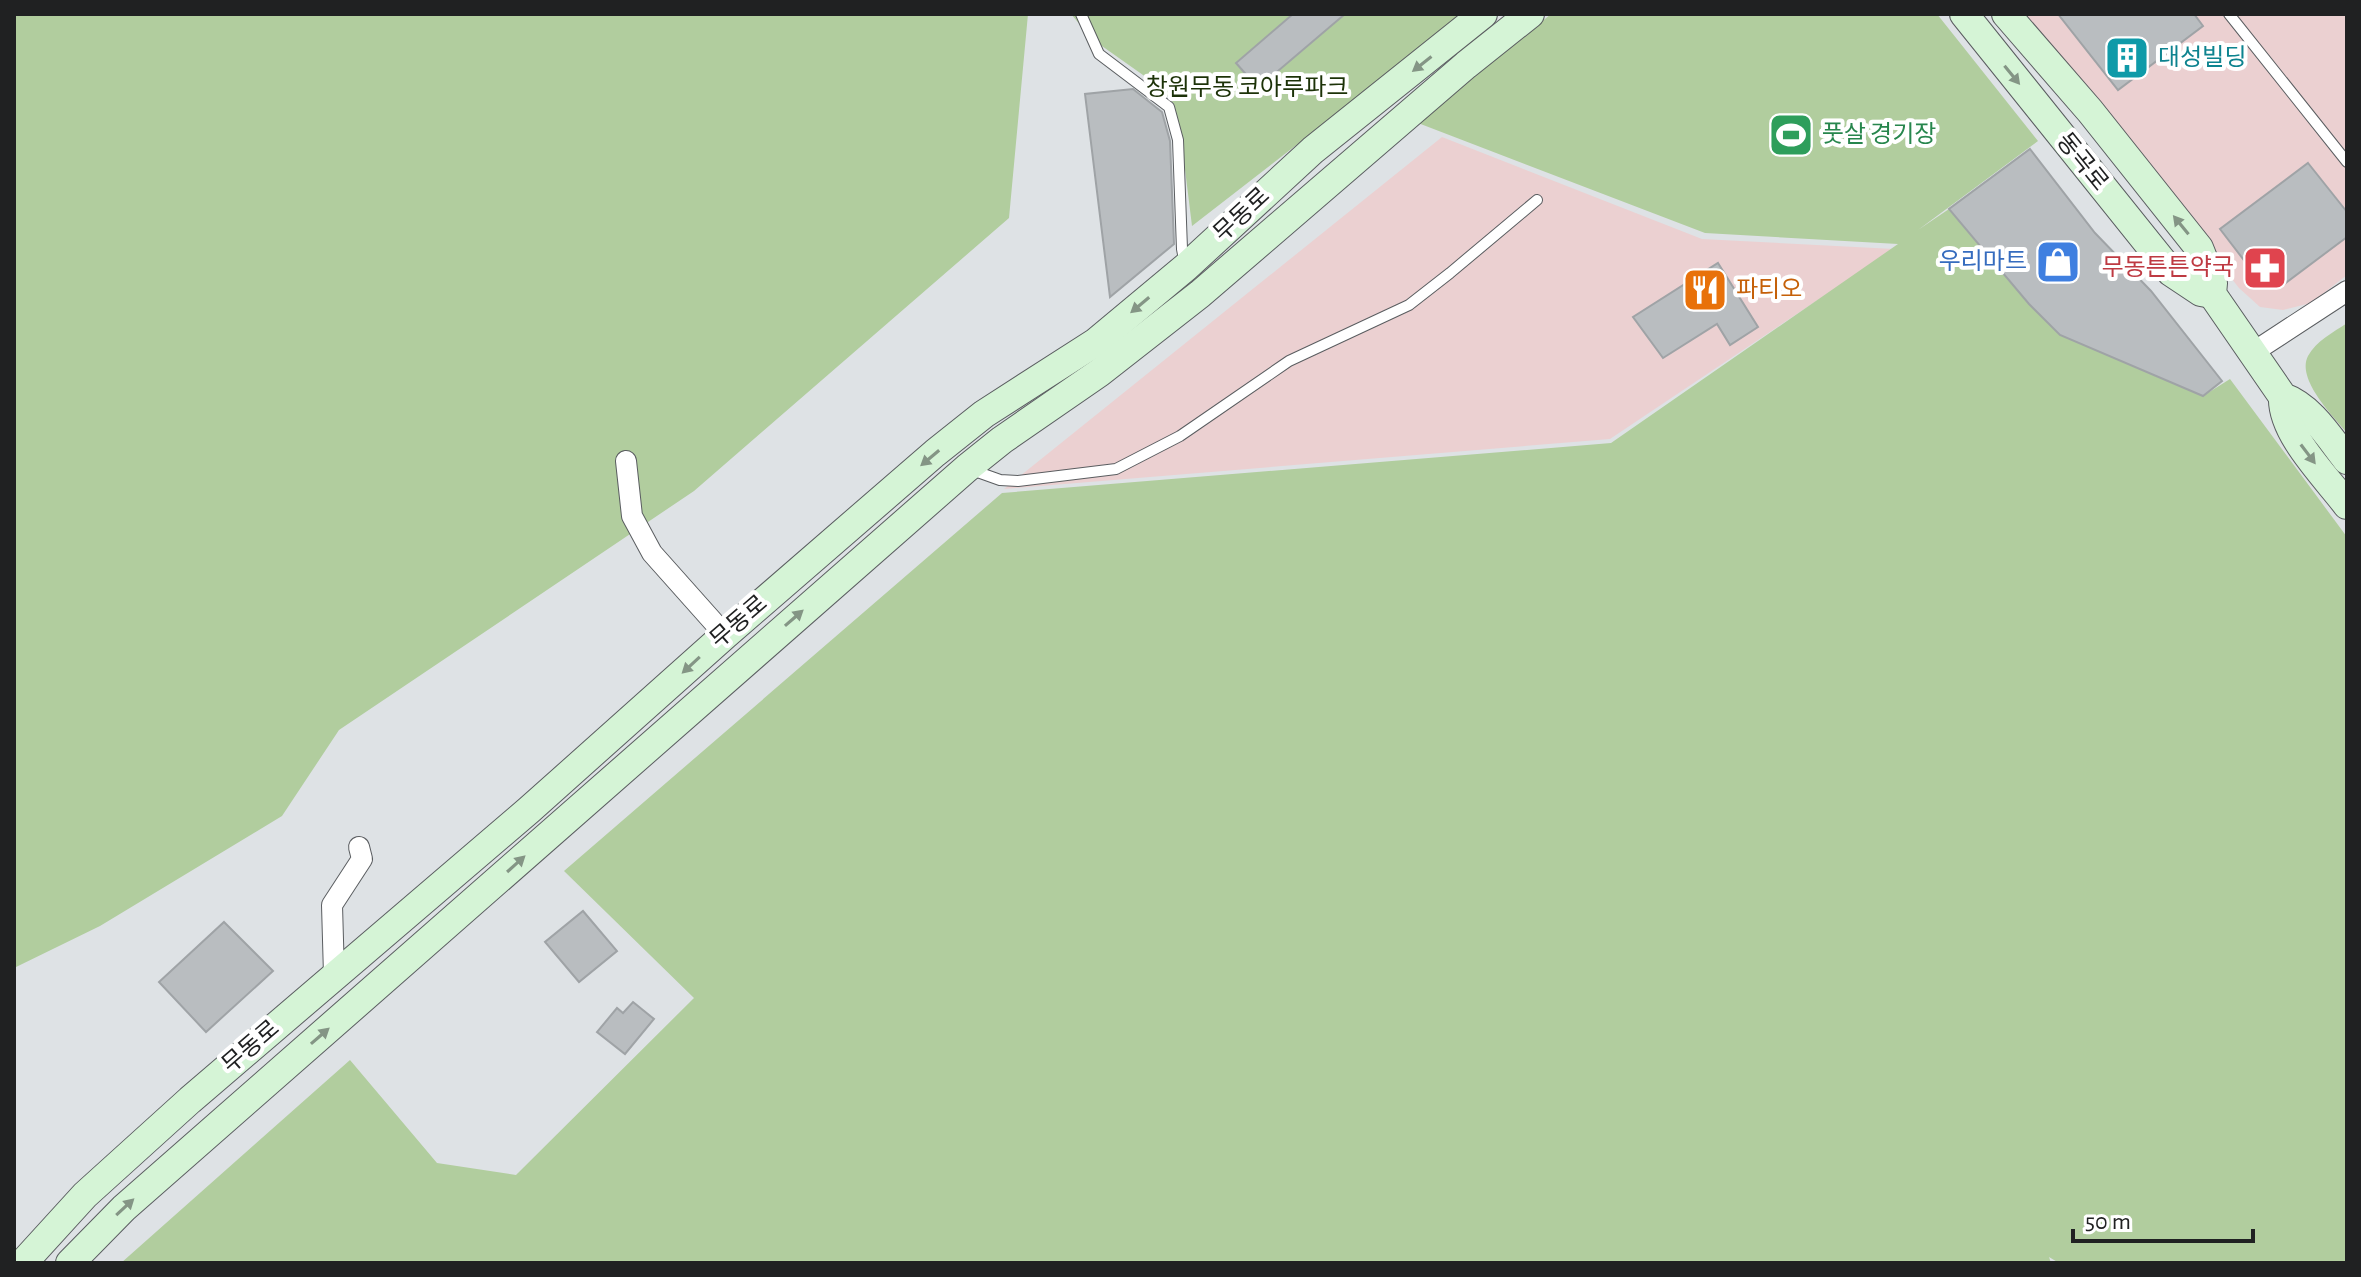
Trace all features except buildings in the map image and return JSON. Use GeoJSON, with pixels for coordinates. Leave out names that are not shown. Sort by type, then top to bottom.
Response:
{"type":"FeatureCollection","features":[{"type":"Feature","properties":{"kind":"main road","name":"무동로"},"geometry":{"type":"LineString","coordinates":[[23,1263],[85,1195],[190,1100],[529,810],[725,635],[984,414],[1096,342],[1186,267],[1313,150],[1483,14]]}},
{"type":"Feature","properties":{"kind":"main road","name":"무동로"},"geometry":{"type":"LineString","coordinates":[[70,1263],[124,1208],[967,468],[1099,373],[1200,294],[1466,65],[1530,14]]}},
{"type":"Feature","properties":{"kind":"main road","name":"동곡로"},"geometry":{"type":"LineString","coordinates":[[1964,14],[2171,272],[2201,292],[2212,294]]}},
{"type":"Feature","properties":{"kind":"main road","name":"동곡로"},"geometry":{"type":"LineString","coordinates":[[2006,14],[2090,111],[2199,248],[2213,283],[2212,294],[2283,397],[2317,422],[2347,460]]}},
{"type":"Feature","properties":{"kind":"main road","name":"동곡로"},"geometry":{"type":"LineString","coordinates":[[2283,397],[2282,407],[2287,423],[2347,505]]}},
{"type":"Feature","properties":{"kind":"street"},"geometry":{"type":"LineString","coordinates":[[2252,353],[2347,291]]}},
{"type":"Feature","properties":{"kind":"street"},"geometry":{"type":"LineString","coordinates":[[626,461],[632,516],[652,553],[725,635]]}},
{"type":"Feature","properties":{"kind":"street"},"geometry":{"type":"LineString","coordinates":[[334,975],[332,905],[362,859],[359,847]]}},
{"type":"Feature","properties":{"kind":"lane"},"geometry":{"type":"LineString","coordinates":[[1081,14],[1099,54],[1169,107],[1178,140],[1182,249],[1186,267]]}},
{"type":"Feature","properties":{"kind":"lane"},"geometry":{"type":"LineString","coordinates":[[2229,14],[2347,162]]}},
{"type":"Feature","properties":{"kind":"lane"},"geometry":{"type":"LineString","coordinates":[[967,468],[1000,480],[1018,481],[1116,469],[1180,436],[1289,361],[1409,305],[1537,200]]}},
{"type":"Feature","properties":{"kind":"shaded area"},"geometry":{"type":"Polygon","coordinates":[[[2025,14],[2347,14],[2347,275],[2311,303],[2283,310],[2260,307],[2239,288],[2025,14]]]}},
{"type":"Feature","properties":{"kind":"shaded area"},"geometry":{"type":"Polygon","coordinates":[[[1442,137],[1702,239],[1894,249],[1610,439],[1004,489],[1442,137]]]}},
{"type":"Feature","properties":{"kind":"green space"},"geometry":{"type":"Polygon","coordinates":[[[14,14],[1028,14],[1009,218],[694,491],[339,730],[282,816],[100,926],[14,968],[14,14]]]}},
{"type":"Feature","properties":{"kind":"green space","name":"창원무동 코아루파크"},"geometry":{"type":"Polygon","coordinates":[[[1071,14],[1465,14],[1192,226],[1174,104],[1160,87],[1092,39],[1071,14]]]}},
{"type":"Feature","properties":{"kind":"green space"},"geometry":{"type":"Polygon","coordinates":[[[1551,14],[1937,14],[2038,141],[1918,230],[1949,209],[2029,304],[2061,335],[2203,396],[2230,379],[2347,537],[2347,1263],[2059,1263],[2049,1257],[2051,1263],[121,1263],[350,1060],[437,1163],[516,1175],[694,998],[564,871],[1002,493],[1611,443],[1898,244],[1705,233],[1418,123],[1551,14]]]}},
{"type":"Feature","properties":{"kind":"green space"},"geometry":{"type":"Polygon","coordinates":[[[2347,323],[2347,433],[2311,386],[2306,365],[2308,356],[2316,346],[2347,323]]]}},
{"type":"Feature","properties":{"kind":"place","name":"대성빌딩"},"geometry":{"type":"Point","coordinates":[2127,58]}},
{"type":"Feature","properties":{"kind":"place","name":"풋살 경기장"},"geometry":{"type":"Point","coordinates":[1791,135]}},
{"type":"Feature","properties":{"kind":"place","name":"우리마트"},"geometry":{"type":"Point","coordinates":[2058,262]}},
{"type":"Feature","properties":{"kind":"place","name":"무동튼튼약국"},"geometry":{"type":"Point","coordinates":[2265,268]}},
{"type":"Feature","properties":{"kind":"place","name":"파티오"},"geometry":{"type":"Point","coordinates":[1705,290]}}]}
